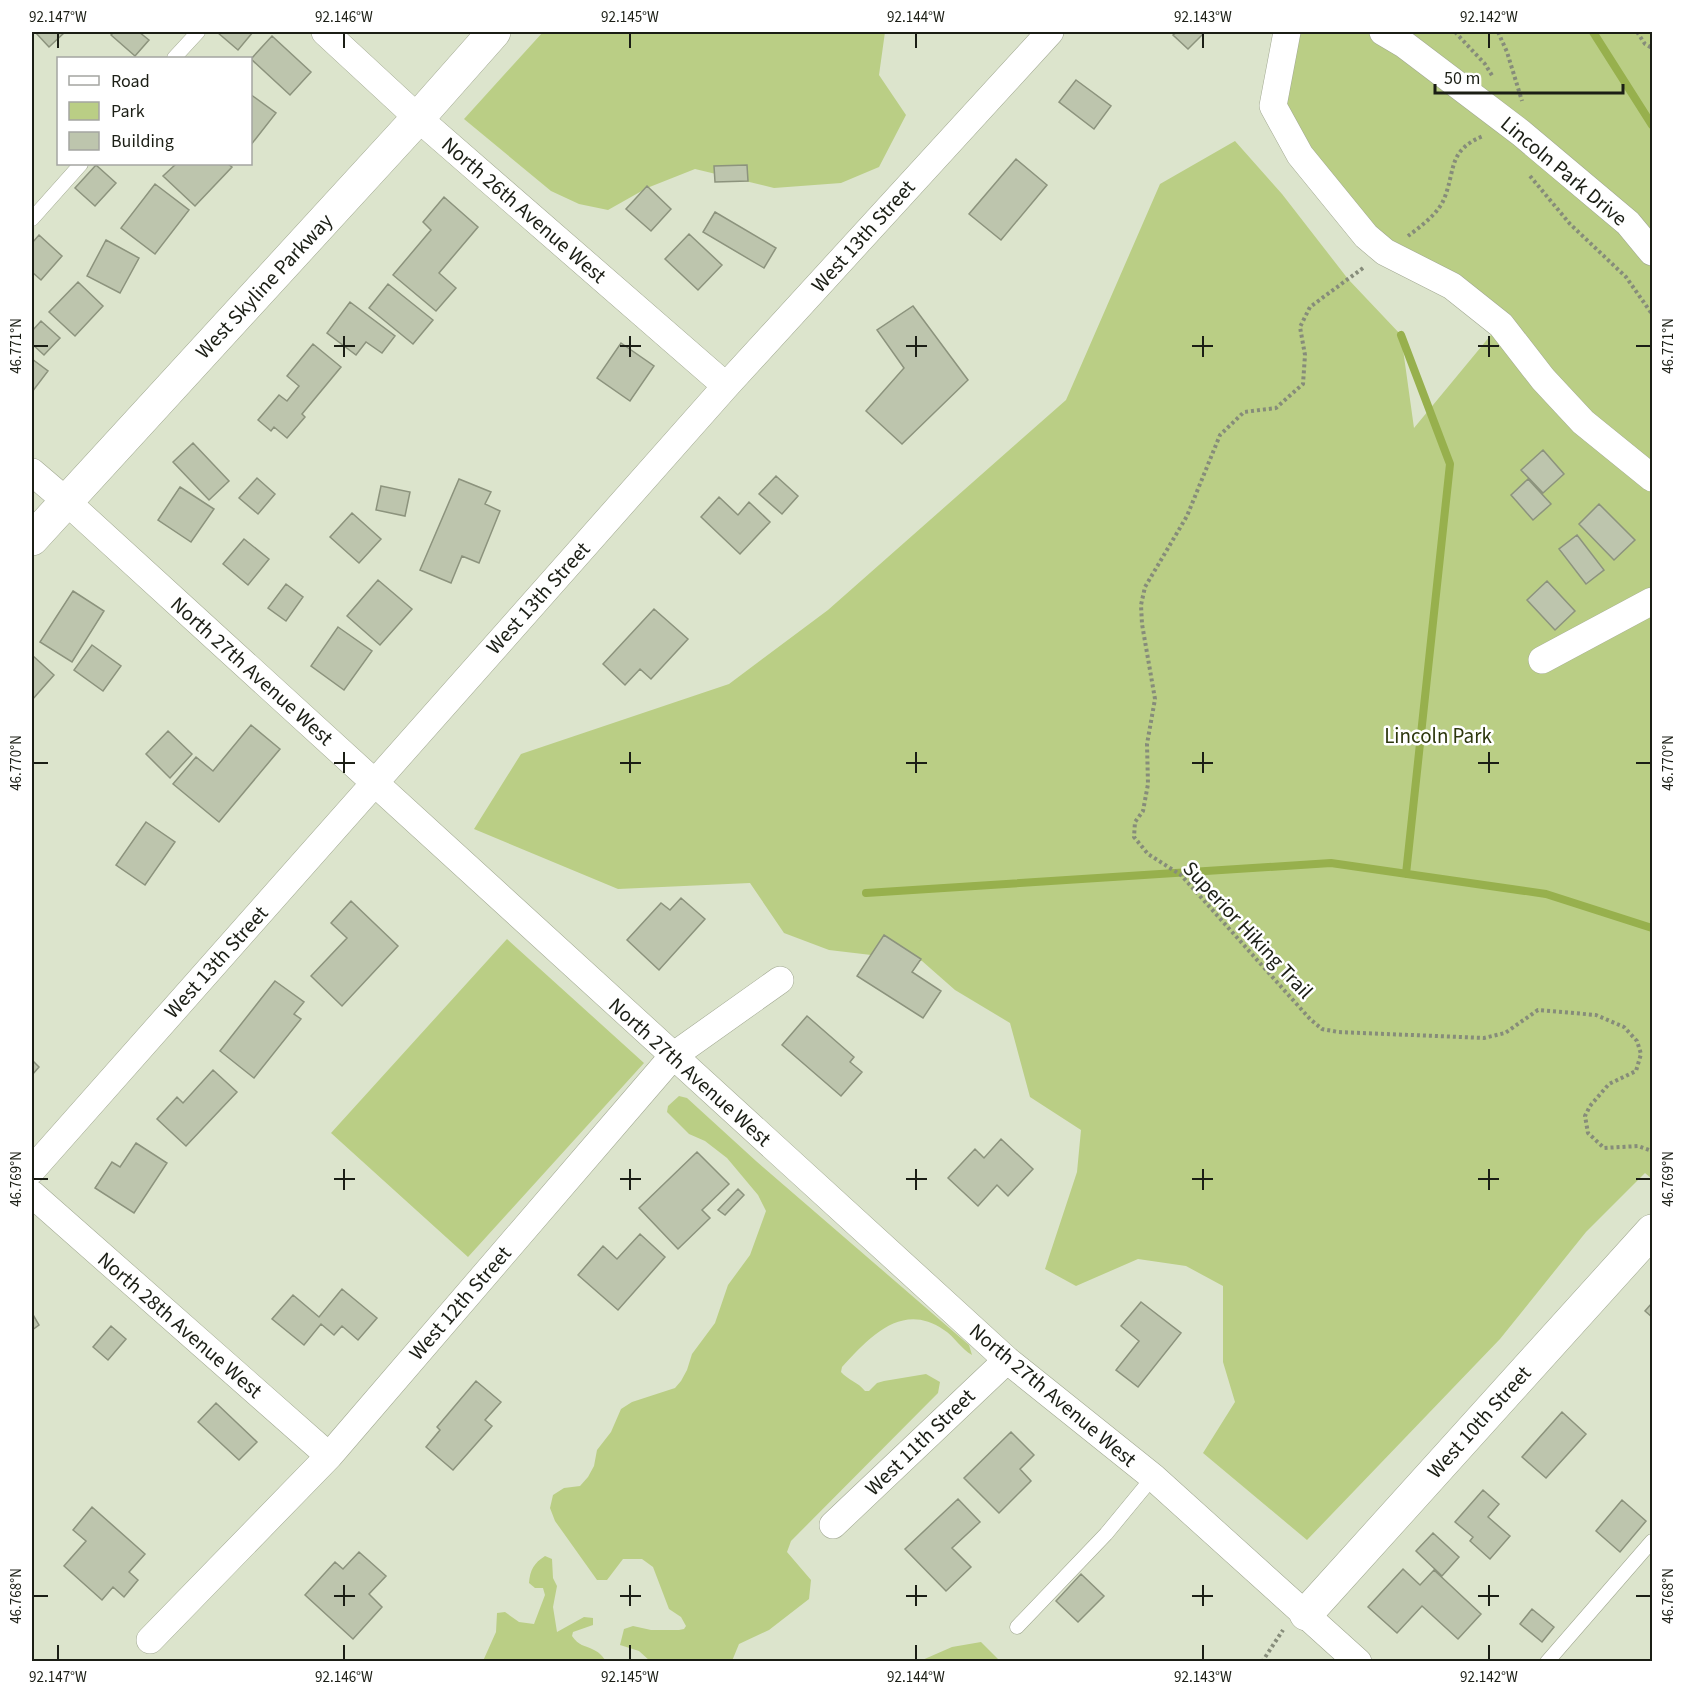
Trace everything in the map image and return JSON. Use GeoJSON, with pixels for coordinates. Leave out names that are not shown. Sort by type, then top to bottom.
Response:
{"type":"FeatureCollection","features":[{"type":"Feature","properties":{"kind":"street","name":"North 26th Avenue West"},"geometry":{"type":"LineString","coordinates":[[325,32],[418,118],[726,386]]}},
{"type":"Feature","properties":{"kind":"street","name":"West Skyline Parkway"},"geometry":{"type":"LineString","coordinates":[[32,538],[418,118],[494,32]]}},
{"type":"Feature","properties":{"kind":"street","name":"West 13th Street"},"geometry":{"type":"LineString","coordinates":[[32,1170],[726,386],[1050,32]]}},
{"type":"Feature","properties":{"kind":"street"},"geometry":{"type":"LineString","coordinates":[[1287,32],[1273,106],[1300,155],[1366,236],[1385,252],[1452,286],[1500,325],[1543,379],[1583,422],[1653,478]]}},
{"type":"Feature","properties":{"kind":"street","name":"Lincoln Park Drive"},"geometry":{"type":"LineString","coordinates":[[1383,32],[1406,45],[1521,132],[1628,223],[1653,252]]}},
{"type":"Feature","properties":{"kind":"street","name":"North 27th Avenue West"},"geometry":{"type":"LineString","coordinates":[[32,472],[1007,1360],[1152,1477],[1358,1662]]}},
{"type":"Feature","properties":{"kind":"street"},"geometry":{"type":"LineString","coordinates":[[1542,660],[1653,601]]}},
{"type":"Feature","properties":{"kind":"street","name":"West 12th Street"},"geometry":{"type":"LineString","coordinates":[[150,1640],[329,1456],[673,1056],[780,980]]}},
{"type":"Feature","properties":{"kind":"street","name":"North 28th Avenue West"},"geometry":{"type":"LineString","coordinates":[[32,1194],[329,1456]]}},
{"type":"Feature","properties":{"kind":"street","name":"West 10th Street"},"geometry":{"type":"LineString","coordinates":[[1306,1614],[1653,1231]]}},
{"type":"Feature","properties":{"kind":"street","name":"West 11th Street"},"geometry":{"type":"LineString","coordinates":[[833,1525],[1007,1360]]}},
{"type":"Feature","properties":{"kind":"lane"},"geometry":{"type":"LineString","coordinates":[[175,57],[198,32]]}},
{"type":"Feature","properties":{"kind":"lane"},"geometry":{"type":"LineString","coordinates":[[32,219],[80,165]]}},
{"type":"Feature","properties":{"kind":"lane"},"geometry":{"type":"LineString","coordinates":[[1017,1627],[1106,1534],[1152,1477]]}},
{"type":"Feature","properties":{"kind":"lane"},"geometry":{"type":"LineString","coordinates":[[1547,1662],[1653,1541]]}},
{"type":"Feature","properties":{"kind":"path"},"geometry":{"type":"LineString","coordinates":[[1498,32],[1522,99],[1523,127],[1521,132]]}},
{"type":"Feature","properties":{"kind":"path"},"geometry":{"type":"LineString","coordinates":[[1637,32],[1645,44],[1653,48]]}},
{"type":"Feature","properties":{"kind":"path","name":"Superior Hiking Trail"},"geometry":{"type":"LineString","coordinates":[[1521,132],[1492,132],[1467,143],[1452,165],[1443,201],[1422,226],[1311,307],[1300,327],[1305,355],[1303,384],[1276,408],[1244,412],[1220,435],[1187,516],[1145,586],[1141,605],[1142,624],[1155,699],[1147,744],[1149,784],[1143,812],[1135,822],[1134,837],[1148,854],[1179,873],[1310,1019],[1322,1029],[1338,1032],[1484,1038],[1505,1033],[1538,1010],[1596,1015],[1624,1027],[1637,1041],[1641,1054],[1636,1071],[1609,1084],[1590,1106],[1585,1116],[1587,1133],[1604,1148],[1638,1146],[1653,1151]]}},
{"type":"Feature","properties":{"kind":"green space"},"geometry":{"type":"Polygon","coordinates":[[[543,32],[885,32],[879,75],[906,115],[879,167],[841,183],[774,188],[695,169],[647,188],[608,210],[579,204],[551,191],[464,119],[543,32]]]}},
{"type":"Feature","properties":{"kind":"green space","name":"Lincoln Park"},"geometry":{"type":"Polygon","coordinates":[[[1287,32],[1652,32],[1652,1179],[1645,1173],[1586,1232],[1500,1339],[1307,1540],[1203,1453],[1235,1402],[1223,1362],[1223,1286],[1186,1266],[1138,1259],[1076,1286],[1045,1269],[1077,1172],[1081,1130],[1030,1097],[1010,1023],[955,990],[922,961],[829,950],[784,933],[750,883],[618,889],[474,829],[521,754],[729,684],[828,610],[1066,400],[1160,184],[1235,141],[1282,194],[1348,279],[1401,335],[1414,428],[1500,324],[1385,252],[1273,106],[1287,32]]]}},
{"type":"Feature","properties":{"kind":"green space"},"geometry":{"type":"Polygon","coordinates":[[[507,939],[644,1063],[468,1257],[331,1133],[507,939]]]}},
{"type":"Feature","properties":{"kind":"green space"},"geometry":{"type":"Polygon","coordinates":[[[679,1096],[687,1098],[756,1161],[969,1345],[972,1355],[944,1330],[929,1322],[914,1319],[888,1326],[876,1334],[842,1367],[841,1372],[865,1391],[869,1391],[877,1383],[884,1381],[926,1374],[940,1382],[938,1393],[791,1541],[787,1552],[811,1580],[809,1599],[769,1630],[739,1644],[732,1661],[650,1661],[639,1651],[620,1645],[624,1629],[633,1626],[651,1630],[679,1630],[686,1626],[681,1617],[669,1609],[653,1567],[642,1559],[623,1559],[607,1580],[597,1580],[555,1521],[550,1508],[553,1495],[564,1488],[580,1486],[588,1477],[594,1466],[597,1450],[611,1432],[621,1409],[632,1402],[675,1388],[681,1381],[692,1354],[715,1323],[728,1285],[750,1255],[766,1211],[758,1195],[727,1158],[705,1141],[689,1134],[667,1112],[668,1106],[679,1096]]]}},
{"type":"Feature","properties":{"kind":"green space"},"geometry":{"type":"Polygon","coordinates":[[[545,1556],[552,1559],[553,1578],[557,1586],[553,1607],[557,1632],[584,1617],[593,1618],[593,1625],[573,1632],[572,1636],[579,1644],[598,1652],[606,1661],[483,1661],[496,1632],[497,1613],[505,1612],[519,1622],[534,1624],[545,1595],[543,1588],[535,1588],[529,1583],[533,1567],[545,1556]]]}},
{"type":"Feature","properties":{"kind":"green space"},"geometry":{"type":"Polygon","coordinates":[[[981,1642],[1000,1661],[920,1661],[952,1647],[981,1642]]]}},
{"type":"Feature","properties":{"kind":"building"},"geometry":{"type":"Polygon","coordinates":[[[35,32],[65,32],[49,47],[35,32]]]}},
{"type":"Feature","properties":{"kind":"building"},"geometry":{"type":"Polygon","coordinates":[[[114,32],[139,32],[149,40],[135,56],[111,35],[114,32]]]}},
{"type":"Feature","properties":{"kind":"building"},"geometry":{"type":"Polygon","coordinates":[[[217,32],[253,32],[238,50],[217,32]]]}},
{"type":"Feature","properties":{"kind":"building"},"geometry":{"type":"Polygon","coordinates":[[[1177,32],[1205,32],[1188,49],[1173,35],[1177,32]]]}},
{"type":"Feature","properties":{"kind":"building"},"geometry":{"type":"Polygon","coordinates":[[[272,36],[311,72],[290,95],[252,58],[272,36]]]}},
{"type":"Feature","properties":{"kind":"building"},"geometry":{"type":"Polygon","coordinates":[[[1076,80],[1111,106],[1094,129],[1059,102],[1076,80]]]}},
{"type":"Feature","properties":{"kind":"building"},"geometry":{"type":"Polygon","coordinates":[[[252,95],[276,113],[252,143],[252,95]]]}},
{"type":"Feature","properties":{"kind":"building"},"geometry":{"type":"Polygon","coordinates":[[[1016,159],[1047,185],[1001,240],[969,214],[1016,159]]]}},
{"type":"Feature","properties":{"kind":"building"},"geometry":{"type":"Polygon","coordinates":[[[96,165],[116,183],[95,206],[75,188],[96,165]]]}},
{"type":"Feature","properties":{"kind":"building"},"geometry":{"type":"Polygon","coordinates":[[[175,165],[229,165],[232,167],[195,206],[163,176],[175,165]]]}},
{"type":"Feature","properties":{"kind":"building"},"geometry":{"type":"Polygon","coordinates":[[[747,165],[748,181],[715,182],[714,166],[747,165]]]}},
{"type":"Feature","properties":{"kind":"building"},"geometry":{"type":"Polygon","coordinates":[[[155,184],[189,210],[155,254],[121,228],[155,184]]]}},
{"type":"Feature","properties":{"kind":"building"},"geometry":{"type":"Polygon","coordinates":[[[647,186],[671,209],[651,231],[626,209],[647,186]]]}},
{"type":"Feature","properties":{"kind":"building"},"geometry":{"type":"Polygon","coordinates":[[[444,197],[478,227],[439,273],[456,288],[436,311],[393,275],[431,230],[423,222],[444,197]]]}},
{"type":"Feature","properties":{"kind":"building"},"geometry":{"type":"Polygon","coordinates":[[[715,212],[776,248],[764,268],[703,232],[715,212]]]}},
{"type":"Feature","properties":{"kind":"building"},"geometry":{"type":"Polygon","coordinates":[[[689,234],[722,265],[698,290],[665,259],[689,234]]]}},
{"type":"Feature","properties":{"kind":"building"},"geometry":{"type":"Polygon","coordinates":[[[39,235],[62,256],[41,280],[32,272],[32,243],[39,235]]]}},
{"type":"Feature","properties":{"kind":"building"},"geometry":{"type":"Polygon","coordinates":[[[106,240],[139,258],[120,293],[87,276],[106,240]]]}},
{"type":"Feature","properties":{"kind":"building"},"geometry":{"type":"Polygon","coordinates":[[[78,282],[103,306],[75,336],[49,312],[78,282]]]}},
{"type":"Feature","properties":{"kind":"building"},"geometry":{"type":"Polygon","coordinates":[[[388,284],[433,320],[413,344],[369,308],[388,284]]]}},
{"type":"Feature","properties":{"kind":"building"},"geometry":{"type":"Polygon","coordinates":[[[350,302],[395,336],[382,353],[366,342],[356,355],[327,333],[350,302]]]}},
{"type":"Feature","properties":{"kind":"building"},"geometry":{"type":"Polygon","coordinates":[[[913,306],[968,380],[902,444],[866,411],[904,368],[877,330],[913,306]]]}},
{"type":"Feature","properties":{"kind":"building"},"geometry":{"type":"Polygon","coordinates":[[[41,321],[60,338],[44,355],[32,344],[32,331],[41,321]]]}},
{"type":"Feature","properties":{"kind":"building"},"geometry":{"type":"Polygon","coordinates":[[[621,343],[654,366],[630,401],[597,378],[621,343]]]}},
{"type":"Feature","properties":{"kind":"building"},"geometry":{"type":"Polygon","coordinates":[[[313,344],[341,367],[302,414],[305,417],[287,438],[274,427],[271,431],[258,420],[279,395],[287,401],[299,386],[287,376],[313,344]]]}},
{"type":"Feature","properties":{"kind":"building"},"geometry":{"type":"Polygon","coordinates":[[[32,359],[48,371],[32,392],[32,359]]]}},
{"type":"Feature","properties":{"kind":"building"},"geometry":{"type":"Polygon","coordinates":[[[193,443],[229,481],[209,500],[173,462],[193,443]]]}},
{"type":"Feature","properties":{"kind":"building"},"geometry":{"type":"Polygon","coordinates":[[[1543,450],[1564,474],[1543,493],[1521,470],[1543,450]]]}},
{"type":"Feature","properties":{"kind":"building"},"geometry":{"type":"Polygon","coordinates":[[[776,476],[798,496],[782,514],[759,494],[776,476]]]}},
{"type":"Feature","properties":{"kind":"building"},"geometry":{"type":"Polygon","coordinates":[[[257,478],[275,494],[258,514],[239,498],[257,478]]]}},
{"type":"Feature","properties":{"kind":"building"},"geometry":{"type":"Polygon","coordinates":[[[459,479],[491,492],[485,504],[500,511],[479,563],[462,556],[451,583],[420,570],[459,479]]]}},
{"type":"Feature","properties":{"kind":"building"},"geometry":{"type":"Polygon","coordinates":[[[1528,479],[1551,504],[1533,520],[1511,495],[1528,479]]]}},
{"type":"Feature","properties":{"kind":"building"},"geometry":{"type":"Polygon","coordinates":[[[381,486],[410,492],[405,516],[376,510],[381,486]]]}},
{"type":"Feature","properties":{"kind":"building"},"geometry":{"type":"Polygon","coordinates":[[[180,487],[214,509],[191,542],[158,520],[180,487]]]}},
{"type":"Feature","properties":{"kind":"building"},"geometry":{"type":"Polygon","coordinates":[[[719,497],[738,515],[749,502],[770,522],[740,554],[701,517],[719,497]]]}},
{"type":"Feature","properties":{"kind":"building"},"geometry":{"type":"Polygon","coordinates":[[[1599,504],[1635,540],[1614,560],[1579,524],[1599,504]]]}},
{"type":"Feature","properties":{"kind":"building"},"geometry":{"type":"Polygon","coordinates":[[[352,513],[381,539],[359,563],[330,537],[352,513]]]}},
{"type":"Feature","properties":{"kind":"building"},"geometry":{"type":"Polygon","coordinates":[[[1577,535],[1604,570],[1586,584],[1559,549],[1577,535]]]}},
{"type":"Feature","properties":{"kind":"building"},"geometry":{"type":"Polygon","coordinates":[[[244,539],[269,559],[248,585],[223,564],[244,539]]]}},
{"type":"Feature","properties":{"kind":"building"},"geometry":{"type":"Polygon","coordinates":[[[378,580],[412,609],[380,645],[347,616],[378,580]]]}},
{"type":"Feature","properties":{"kind":"building"},"geometry":{"type":"Polygon","coordinates":[[[1547,581],[1575,611],[1555,630],[1527,600],[1547,581]]]}},
{"type":"Feature","properties":{"kind":"building"},"geometry":{"type":"Polygon","coordinates":[[[286,584],[303,597],[286,621],[268,608],[286,584]]]}},
{"type":"Feature","properties":{"kind":"building"},"geometry":{"type":"Polygon","coordinates":[[[73,591],[104,611],[72,662],[40,642],[73,591]]]}},
{"type":"Feature","properties":{"kind":"building"},"geometry":{"type":"Polygon","coordinates":[[[654,609],[688,639],[651,679],[640,669],[625,685],[603,664],[654,609]]]}},
{"type":"Feature","properties":{"kind":"building"},"geometry":{"type":"Polygon","coordinates":[[[338,627],[372,651],[344,690],[311,666],[338,627]]]}},
{"type":"Feature","properties":{"kind":"building"},"geometry":{"type":"Polygon","coordinates":[[[92,645],[121,666],[103,691],[74,670],[92,645]]]}},
{"type":"Feature","properties":{"kind":"building"},"geometry":{"type":"Polygon","coordinates":[[[32,655],[54,675],[32,700],[32,655]]]}},
{"type":"Feature","properties":{"kind":"building"},"geometry":{"type":"Polygon","coordinates":[[[251,725],[280,749],[219,822],[173,784],[196,757],[213,771],[251,725]]]}},
{"type":"Feature","properties":{"kind":"building"},"geometry":{"type":"Polygon","coordinates":[[[168,731],[192,754],[170,778],[146,754],[168,731]]]}},
{"type":"Feature","properties":{"kind":"building"},"geometry":{"type":"Polygon","coordinates":[[[146,822],[175,842],[145,885],[116,865],[146,822]]]}},
{"type":"Feature","properties":{"kind":"building"},"geometry":{"type":"Polygon","coordinates":[[[681,898],[705,919],[659,970],[627,940],[661,903],[670,910],[681,898]]]}},
{"type":"Feature","properties":{"kind":"building"},"geometry":{"type":"Polygon","coordinates":[[[351,901],[398,946],[342,1006],[311,976],[347,938],[331,923],[351,901]]]}},
{"type":"Feature","properties":{"kind":"building"},"geometry":{"type":"Polygon","coordinates":[[[884,935],[921,959],[912,972],[941,991],[923,1018],[857,976],[884,935]]]}},
{"type":"Feature","properties":{"kind":"building"},"geometry":{"type":"Polygon","coordinates":[[[275,981],[304,1002],[294,1014],[301,1019],[254,1078],[220,1051],[275,981]]]}},
{"type":"Feature","properties":{"kind":"building"},"geometry":{"type":"Polygon","coordinates":[[[807,1016],[854,1057],[850,1062],[862,1072],[841,1096],[782,1045],[807,1016]]]}},
{"type":"Feature","properties":{"kind":"building"},"geometry":{"type":"Polygon","coordinates":[[[32,1060],[39,1067],[32,1075],[32,1060]]]}},
{"type":"Feature","properties":{"kind":"building"},"geometry":{"type":"Polygon","coordinates":[[[213,1070],[237,1092],[186,1146],[157,1119],[177,1097],[183,1103],[213,1070]]]}},
{"type":"Feature","properties":{"kind":"building"},"geometry":{"type":"Polygon","coordinates":[[[1001,1139],[1033,1169],[1008,1196],[997,1185],[978,1206],[948,1178],[975,1149],[984,1158],[1001,1139]]]}},
{"type":"Feature","properties":{"kind":"building"},"geometry":{"type":"Polygon","coordinates":[[[136,1143],[167,1163],[134,1213],[95,1188],[112,1162],[120,1167],[136,1143]]]}},
{"type":"Feature","properties":{"kind":"building"},"geometry":{"type":"Polygon","coordinates":[[[697,1152],[729,1184],[702,1210],[710,1218],[678,1249],[639,1208],[697,1152]]]}},
{"type":"Feature","properties":{"kind":"building"},"geometry":{"type":"Polygon","coordinates":[[[738,1189],[744,1195],[725,1215],[718,1210],[738,1189]]]}},
{"type":"Feature","properties":{"kind":"building"},"geometry":{"type":"Polygon","coordinates":[[[640,1234],[665,1257],[618,1310],[578,1275],[603,1246],[617,1259],[640,1234]]]}},
{"type":"Feature","properties":{"kind":"building"},"geometry":{"type":"Polygon","coordinates":[[[342,1289],[377,1318],[358,1340],[342,1326],[334,1335],[321,1324],[304,1345],[272,1319],[293,1295],[319,1317],[342,1289]]]}},
{"type":"Feature","properties":{"kind":"building"},"geometry":{"type":"Polygon","coordinates":[[[1141,1302],[1181,1333],[1138,1387],[1116,1370],[1139,1341],[1121,1326],[1141,1302]]]}},
{"type":"Feature","properties":{"kind":"building"},"geometry":{"type":"Polygon","coordinates":[[[1652,1303],[1652,1317],[1645,1311],[1652,1303]]]}},
{"type":"Feature","properties":{"kind":"building"},"geometry":{"type":"Polygon","coordinates":[[[32,1313],[39,1325],[32,1330],[32,1313]]]}},
{"type":"Feature","properties":{"kind":"building"},"geometry":{"type":"Polygon","coordinates":[[[111,1326],[126,1339],[108,1360],[93,1347],[111,1326]]]}},
{"type":"Feature","properties":{"kind":"building"},"geometry":{"type":"Polygon","coordinates":[[[476,1381],[501,1402],[485,1420],[492,1426],[453,1470],[426,1447],[440,1430],[437,1427],[476,1381]]]}},
{"type":"Feature","properties":{"kind":"building"},"geometry":{"type":"Polygon","coordinates":[[[216,1403],[257,1442],[239,1460],[198,1422],[216,1403]]]}},
{"type":"Feature","properties":{"kind":"building"},"geometry":{"type":"Polygon","coordinates":[[[1562,1412],[1586,1434],[1546,1478],[1522,1457],[1562,1412]]]}},
{"type":"Feature","properties":{"kind":"building"},"geometry":{"type":"Polygon","coordinates":[[[1011,1432],[1034,1455],[1020,1469],[1031,1481],[999,1513],[964,1478],[1011,1432]]]}},
{"type":"Feature","properties":{"kind":"building"},"geometry":{"type":"Polygon","coordinates":[[[1483,1490],[1499,1504],[1488,1517],[1510,1536],[1490,1559],[1470,1541],[1473,1537],[1455,1522],[1483,1490]]]}},
{"type":"Feature","properties":{"kind":"building"},"geometry":{"type":"Polygon","coordinates":[[[958,1499],[980,1522],[952,1548],[971,1567],[946,1591],[905,1549],[958,1499]]]}},
{"type":"Feature","properties":{"kind":"building"},"geometry":{"type":"Polygon","coordinates":[[[1622,1500],[1646,1521],[1620,1552],[1596,1531],[1622,1500]]]}},
{"type":"Feature","properties":{"kind":"building"},"geometry":{"type":"Polygon","coordinates":[[[92,1507],[145,1554],[129,1572],[138,1580],[124,1597],[113,1587],[102,1600],[64,1566],[86,1541],[73,1530],[92,1507]]]}},
{"type":"Feature","properties":{"kind":"building"},"geometry":{"type":"Polygon","coordinates":[[[1433,1533],[1459,1557],[1442,1576],[1416,1551],[1433,1533]]]}},
{"type":"Feature","properties":{"kind":"building"},"geometry":{"type":"Polygon","coordinates":[[[359,1552],[386,1576],[369,1594],[382,1607],[353,1639],[305,1595],[335,1562],[343,1569],[359,1552]]]}},
{"type":"Feature","properties":{"kind":"building"},"geometry":{"type":"Polygon","coordinates":[[[1403,1569],[1420,1585],[1434,1570],[1481,1614],[1458,1639],[1422,1606],[1397,1633],[1368,1607],[1403,1569]]]}},
{"type":"Feature","properties":{"kind":"building"},"geometry":{"type":"Polygon","coordinates":[[[1081,1574],[1104,1596],[1078,1622],[1056,1601],[1081,1574]]]}},
{"type":"Feature","properties":{"kind":"building"},"geometry":{"type":"Polygon","coordinates":[[[1532,1609],[1554,1627],[1542,1642],[1520,1624],[1532,1609]]]}},
{"type":"Feature","properties":{"kind":"waterway"},"geometry":{"type":"LineString","coordinates":[[1593,32],[1652,125]]}},
{"type":"Feature","properties":{"kind":"waterway"},"geometry":{"type":"LineString","coordinates":[[1401,335],[1450,464],[1406,874]]}},
{"type":"Feature","properties":{"kind":"waterway"},"geometry":{"type":"LineString","coordinates":[[866,893],[1331,863],[1546,894],[1652,928]]}}]}
